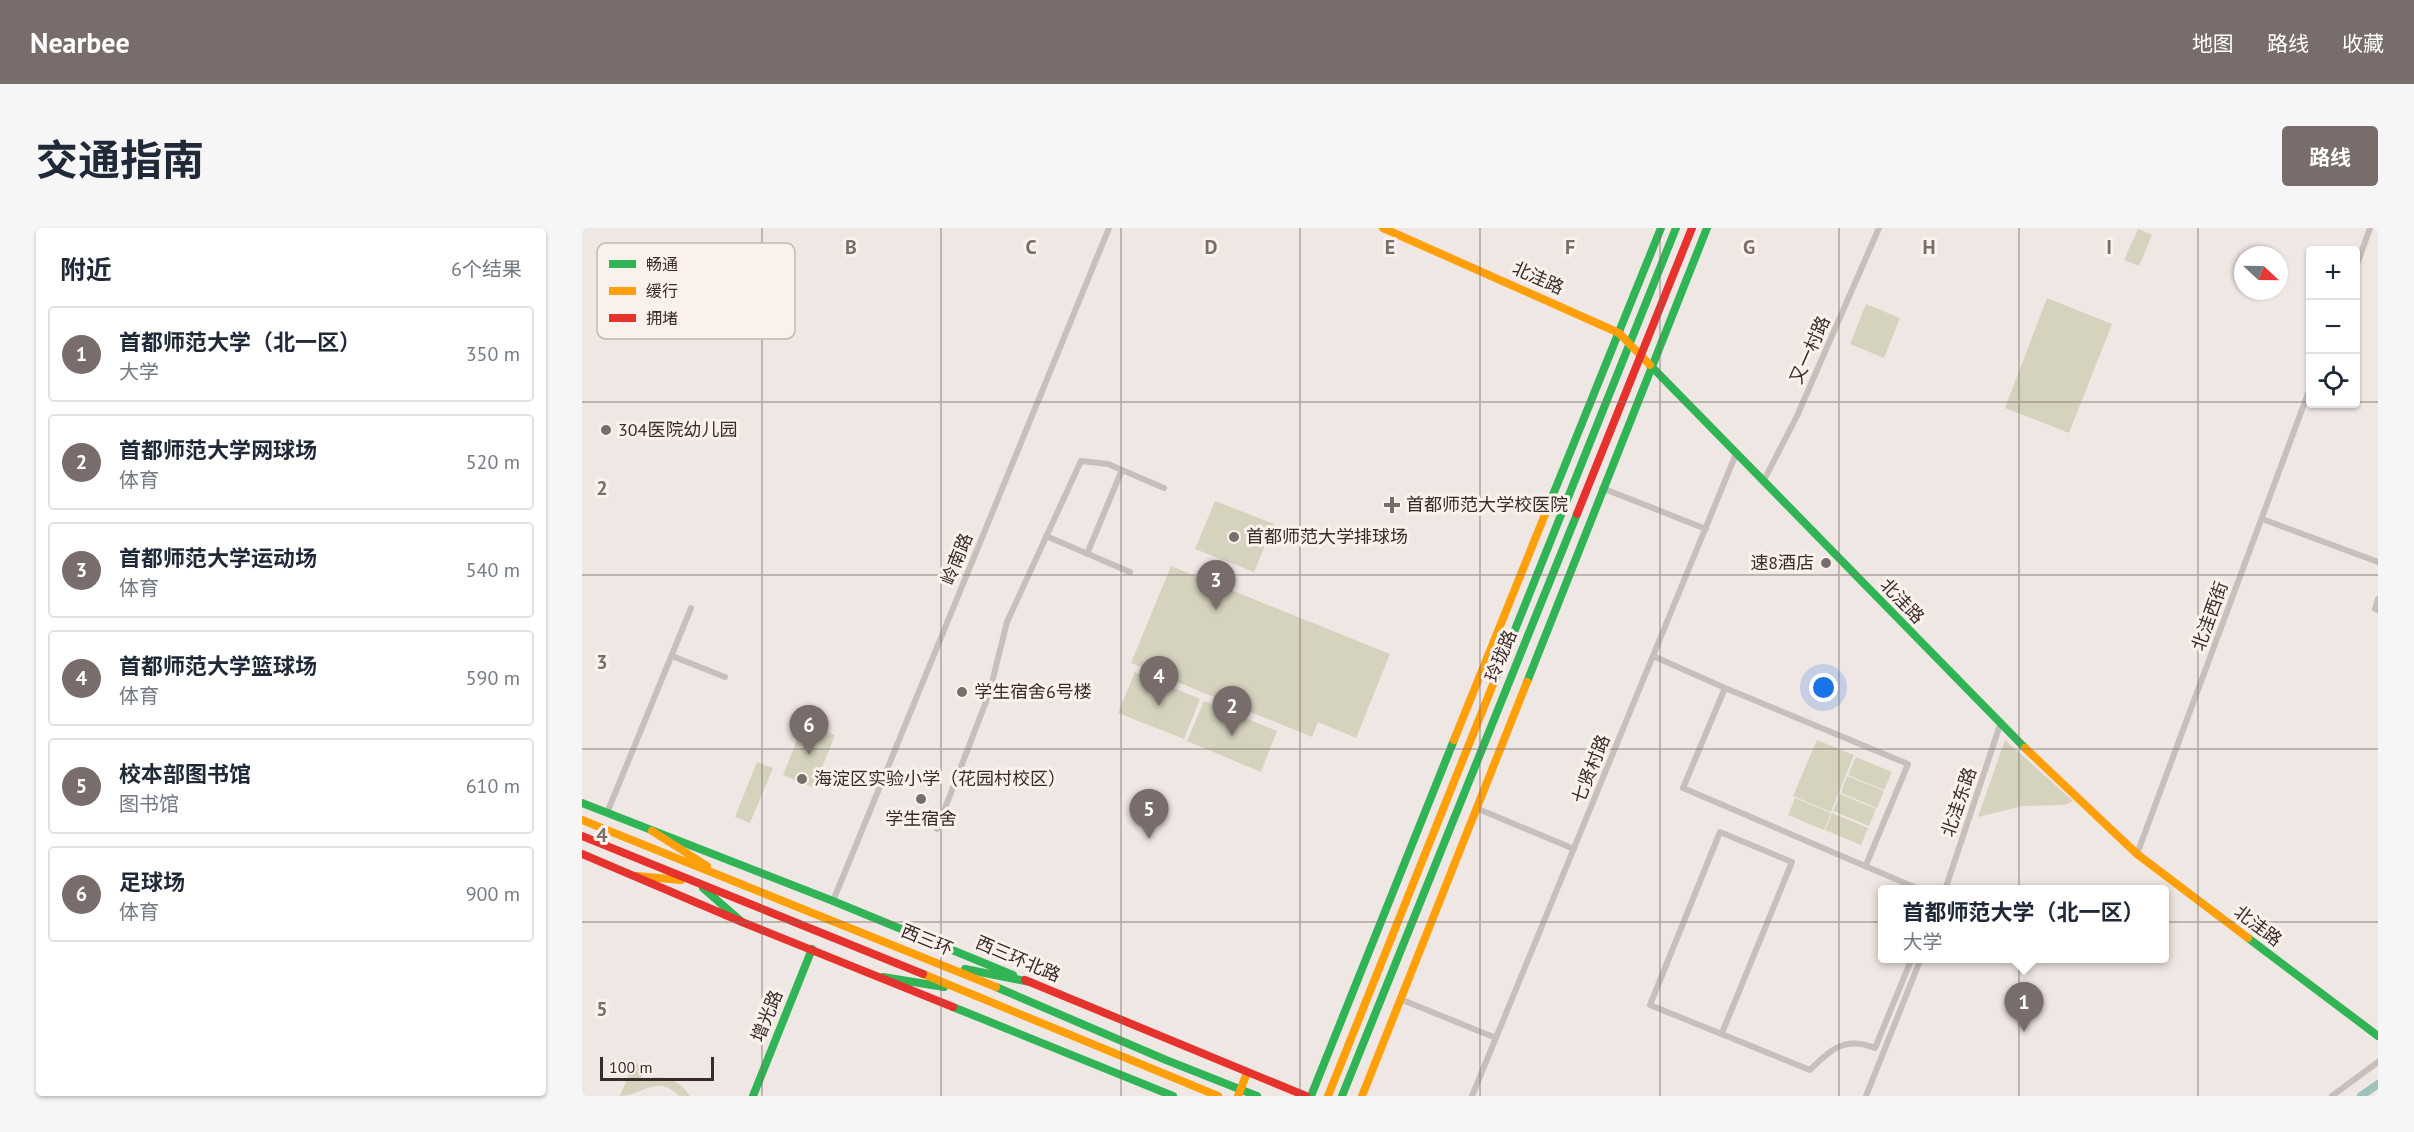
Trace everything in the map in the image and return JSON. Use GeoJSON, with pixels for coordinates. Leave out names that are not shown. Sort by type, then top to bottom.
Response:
{"type":"FeatureCollection","features":[{"type":"Feature","properties":{"kind":"main road","name":"北洼路"},"geometry":{"type":"LineString","coordinates":[[1383,228],[1619,333],[2001,725],[2137,854],[2378,1036]]}},
{"type":"Feature","properties":{"kind":"main road","name":"玲珑路"},"geometry":{"type":"LineString","coordinates":[[1311,1096],[1660,228]]}},
{"type":"Feature","properties":{"kind":"main road","name":"玲珑路"},"geometry":{"type":"LineString","coordinates":[[1328,1096],[1676,228]]}},
{"type":"Feature","properties":{"kind":"main road","name":"玲珑路"},"geometry":{"type":"LineString","coordinates":[[1342,1096],[1692,228]]}},
{"type":"Feature","properties":{"kind":"main road","name":"玲珑路"},"geometry":{"type":"LineString","coordinates":[[1362,1096],[1707,228]]}},
{"type":"Feature","properties":{"kind":"main road","name":"西三环北路"},"geometry":{"type":"LineString","coordinates":[[582,803],[832,901],[1305,1096]]}},
{"type":"Feature","properties":{"kind":"main road","name":"西三环"},"geometry":{"type":"LineString","coordinates":[[582,820],[943,964],[1166,1060],[1257,1096]]}},
{"type":"Feature","properties":{"kind":"main road"},"geometry":{"type":"LineString","coordinates":[[652,831],[730,880]]}},
{"type":"Feature","properties":{"kind":"main road","name":"西三环"},"geometry":{"type":"LineString","coordinates":[[582,836],[965,990],[1218,1096]]}},
{"type":"Feature","properties":{"kind":"main road"},"geometry":{"type":"LineString","coordinates":[[582,854],[742,922],[884,977],[1173,1096]]}},
{"type":"Feature","properties":{"kind":"main road"},"geometry":{"type":"LineString","coordinates":[[636,876],[694,881],[742,922]]}},
{"type":"Feature","properties":{"kind":"main road","name":"增光路"},"geometry":{"type":"LineString","coordinates":[[753,1096],[812,949]]}},
{"type":"Feature","properties":{"kind":"main road"},"geometry":{"type":"LineString","coordinates":[[943,964],[1030,982]]}},
{"type":"Feature","properties":{"kind":"main road"},"geometry":{"type":"LineString","coordinates":[[884,977],[965,990]]}},
{"type":"Feature","properties":{"kind":"main road"},"geometry":{"type":"LineString","coordinates":[[1238,1096],[1247,1073]]}},
{"type":"Feature","properties":{"kind":"street","name":"岭南路"},"geometry":{"type":"LineString","coordinates":[[832,901],[1109,228]]}},
{"type":"Feature","properties":{"kind":"street","name":"又一村路"},"geometry":{"type":"LineString","coordinates":[[1763,482],[1797,416],[1879,228]]}},
{"type":"Feature","properties":{"kind":"street"},"geometry":{"type":"LineString","coordinates":[[2360,254],[2370,228]]}},
{"type":"Feature","properties":{"kind":"street","name":"北洼西街"},"geometry":{"type":"LineString","coordinates":[[2137,854],[2306,399]]}},
{"type":"Feature","properties":{"kind":"street","name":"七贤村路"},"geometry":{"type":"LineString","coordinates":[[1472,1096],[1736,454]]}},
{"type":"Feature","properties":{"kind":"street"},"geometry":{"type":"LineString","coordinates":[[937,829],[989,694],[1007,622],[1081,460],[1108,464],[1164,488]]}},
{"type":"Feature","properties":{"kind":"street"},"geometry":{"type":"LineString","coordinates":[[1088,554],[1122,470]]}},
{"type":"Feature","properties":{"kind":"street"},"geometry":{"type":"LineString","coordinates":[[1602,488],[1706,529]]}},
{"type":"Feature","properties":{"kind":"street"},"geometry":{"type":"LineString","coordinates":[[2262,519],[2378,562]]}},
{"type":"Feature","properties":{"kind":"street"},"geometry":{"type":"LineString","coordinates":[[1046,536],[1130,572]]}},
{"type":"Feature","properties":{"kind":"street"},"geometry":{"type":"LineString","coordinates":[[2378,599],[2374,609],[2378,610]]}},
{"type":"Feature","properties":{"kind":"street"},"geometry":{"type":"LineString","coordinates":[[607,813],[691,608]]}},
{"type":"Feature","properties":{"kind":"street"},"geometry":{"type":"LineString","coordinates":[[672,656],[725,676]]}},
{"type":"Feature","properties":{"kind":"street"},"geometry":{"type":"LineString","coordinates":[[1653,656],[1908,764],[1866,865]]}},
{"type":"Feature","properties":{"kind":"street"},"geometry":{"type":"LineString","coordinates":[[1725,688],[1683,788],[1910,885]]}},
{"type":"Feature","properties":{"kind":"street","name":"北洼东路"},"geometry":{"type":"LineString","coordinates":[[1947,885],[2001,725]]}},
{"type":"Feature","properties":{"kind":"street"},"geometry":{"type":"LineString","coordinates":[[1476,808],[1574,849]]}},
{"type":"Feature","properties":{"kind":"street"},"geometry":{"type":"LineString","coordinates":[[1722,1033],[1792,862],[1720,832],[1650,1005],[1810,1070],[1827,1053],[1848,1043],[1859,1042],[1875,1048],[1910,963]]}},
{"type":"Feature","properties":{"kind":"street"},"geometry":{"type":"LineString","coordinates":[[1866,1096],[1919,963]]}},
{"type":"Feature","properties":{"kind":"street"},"geometry":{"type":"LineString","coordinates":[[1400,999],[1496,1038]]}},
{"type":"Feature","properties":{"kind":"street"},"geometry":{"type":"LineString","coordinates":[[2332,1096],[2378,1062]]}},
{"type":"Feature","properties":{"kind":"shaded area"},"geometry":{"type":"Polygon","coordinates":[[[2138,229],[2152,235],[2139,266],[2124,260],[2138,229]]]}},
{"type":"Feature","properties":{"kind":"shaded area"},"geometry":{"type":"Polygon","coordinates":[[[2047,298],[2112,324],[2069,433],[2005,408],[2047,298]]]}},
{"type":"Feature","properties":{"kind":"shaded area"},"geometry":{"type":"Polygon","coordinates":[[[1866,304],[1900,318],[1884,358],[1850,344],[1866,304]]]}},
{"type":"Feature","properties":{"kind":"shaded area","name":"首都师范大学排球场"},"geometry":{"type":"Polygon","coordinates":[[[1215,501],[1274,524],[1254,572],[1195,549],[1215,501]]]}},
{"type":"Feature","properties":{"kind":"shaded area"},"geometry":{"type":"Polygon","coordinates":[[[1171,566],[1390,654],[1356,738],[1318,722],[1312,737],[1131,663],[1171,566]]]}},
{"type":"Feature","properties":{"kind":"shaded area"},"geometry":{"type":"Polygon","coordinates":[[[1135,672],[1200,699],[1184,739],[1118,713],[1135,672]]]}},
{"type":"Feature","properties":{"kind":"shaded area"},"geometry":{"type":"Polygon","coordinates":[[[1204,701],[1277,731],[1261,772],[1187,741],[1204,701]]]}},
{"type":"Feature","properties":{"kind":"shaded area"},"geometry":{"type":"Polygon","coordinates":[[[804,723],[835,735],[814,788],[783,775],[804,723]]]}},
{"type":"Feature","properties":{"kind":"shaded area"},"geometry":{"type":"Polygon","coordinates":[[[1817,740],[1854,755],[1831,812],[1793,796],[1817,740]]]}},
{"type":"Feature","properties":{"kind":"shaded area"},"geometry":{"type":"Polygon","coordinates":[[[2005,740],[2073,801],[2065,805],[2023,806],[1978,817],[2005,740]]]}},
{"type":"Feature","properties":{"kind":"shaded area"},"geometry":{"type":"Polygon","coordinates":[[[1856,757],[1892,772],[1884,790],[1848,775],[1856,757]]]}},
{"type":"Feature","properties":{"kind":"shaded area"},"geometry":{"type":"Polygon","coordinates":[[[757,762],[773,768],[750,823],[735,817],[757,762]]]}},
{"type":"Feature","properties":{"kind":"shaded area"},"geometry":{"type":"Polygon","coordinates":[[[1847,776],[1884,791],[1877,808],[1841,793],[1847,776]]]}},
{"type":"Feature","properties":{"kind":"shaded area"},"geometry":{"type":"Polygon","coordinates":[[[1840,794],[1876,809],[1869,826],[1833,811],[1840,794]]]}},
{"type":"Feature","properties":{"kind":"shaded area"},"geometry":{"type":"Polygon","coordinates":[[[1795,798],[1831,813],[1824,830],[1788,815],[1795,798]]]}},
{"type":"Feature","properties":{"kind":"shaded area"},"geometry":{"type":"Polygon","coordinates":[[[1832,813],[1868,828],[1861,845],[1825,830],[1832,813]]]}},
{"type":"Feature","properties":{"kind":"shaded area"},"geometry":{"type":"Polygon","coordinates":[[[634,1062],[645,1066],[640,1080],[655,1077],[668,1079],[680,1085],[690,1096],[679,1096],[671,1089],[656,1086],[620,1096],[634,1062]]]}},
{"type":"Feature","properties":{"kind":"waterway"},"geometry":{"type":"LineString","coordinates":[[2361,1096],[2378,1084]]}},
{"type":"Feature","properties":{"kind":"traffic: fast"},"geometry":{"type":"LineString","coordinates":[[1546,512],[1661,228]]}},
{"type":"Feature","properties":{"kind":"traffic: fast"},"geometry":{"type":"LineString","coordinates":[[1494,682],[1676,228]]}},
{"type":"Feature","properties":{"kind":"traffic: fast"},"geometry":{"type":"LineString","coordinates":[[1527,682],[1707,228]]}},
{"type":"Feature","properties":{"kind":"traffic: fast"},"geometry":{"type":"LineString","coordinates":[[1650,365],[2025,748]]}},
{"type":"Feature","properties":{"kind":"traffic: fast"},"geometry":{"type":"LineString","coordinates":[[1342,1096],[1577,514]]}},
{"type":"Feature","properties":{"kind":"traffic: fast"},"geometry":{"type":"LineString","coordinates":[[1311,1096],[1454,740]]}},
{"type":"Feature","properties":{"kind":"traffic: fast"},"geometry":{"type":"LineString","coordinates":[[582,803],[833,901],[1013,975]]}},
{"type":"Feature","properties":{"kind":"traffic: fast"},"geometry":{"type":"LineString","coordinates":[[703,888],[742,922]]}},
{"type":"Feature","properties":{"kind":"traffic: fast"},"geometry":{"type":"LineString","coordinates":[[2248,938],[2378,1036]]}},
{"type":"Feature","properties":{"kind":"traffic: fast"},"geometry":{"type":"LineString","coordinates":[[753,1096],[812,949]]}},
{"type":"Feature","properties":{"kind":"traffic: fast"},"geometry":{"type":"LineString","coordinates":[[965,969],[1030,982]]}},
{"type":"Feature","properties":{"kind":"traffic: fast"},"geometry":{"type":"LineString","coordinates":[[883,977],[944,987]]}},
{"type":"Feature","properties":{"kind":"traffic: fast"},"geometry":{"type":"LineString","coordinates":[[996,987],[1166,1060],[1257,1096]]}},
{"type":"Feature","properties":{"kind":"traffic: fast"},"geometry":{"type":"LineString","coordinates":[[953,1007],[1173,1096]]}},
{"type":"Feature","properties":{"kind":"traffic: slow"},"geometry":{"type":"LineString","coordinates":[[1383,228],[1619,333],[1650,365]]}},
{"type":"Feature","properties":{"kind":"traffic: slow"},"geometry":{"type":"LineString","coordinates":[[1454,740],[1546,512]]}},
{"type":"Feature","properties":{"kind":"traffic: slow"},"geometry":{"type":"LineString","coordinates":[[1328,1096],[1494,682]]}},
{"type":"Feature","properties":{"kind":"traffic: slow"},"geometry":{"type":"LineString","coordinates":[[1362,1096],[1527,682]]}},
{"type":"Feature","properties":{"kind":"traffic: slow"},"geometry":{"type":"LineString","coordinates":[[2025,748],[2137,854],[2248,938]]}},
{"type":"Feature","properties":{"kind":"traffic: slow"},"geometry":{"type":"LineString","coordinates":[[582,820],[996,987]]}},
{"type":"Feature","properties":{"kind":"traffic: slow"},"geometry":{"type":"LineString","coordinates":[[652,831],[707,866]]}},
{"type":"Feature","properties":{"kind":"traffic: slow"},"geometry":{"type":"LineString","coordinates":[[637,876],[681,880]]}},
{"type":"Feature","properties":{"kind":"traffic: slow"},"geometry":{"type":"LineString","coordinates":[[923,974],[1218,1096]]}},
{"type":"Feature","properties":{"kind":"traffic: slow"},"geometry":{"type":"LineString","coordinates":[[1238,1096],[1247,1073]]}},
{"type":"Feature","properties":{"kind":"traffic: jam"},"geometry":{"type":"LineString","coordinates":[[1577,514],[1692,228]]}},
{"type":"Feature","properties":{"kind":"traffic: jam"},"geometry":{"type":"LineString","coordinates":[[582,836],[923,974]]}},
{"type":"Feature","properties":{"kind":"traffic: jam"},"geometry":{"type":"LineString","coordinates":[[582,854],[742,922],[953,1007]]}},
{"type":"Feature","properties":{"kind":"traffic: jam"},"geometry":{"type":"LineString","coordinates":[[1025,980],[1306,1096]]}},
{"type":"Feature","properties":{"kind":"place","name":"304医院幼儿园"},"geometry":{"type":"Point","coordinates":[606,430]}},
{"type":"Feature","properties":{"kind":"place","name":"首都师范大学校医院"},"geometry":{"type":"Point","coordinates":[1392,505]}},
{"type":"Feature","properties":{"kind":"place","name":"首都师范大学排球场"},"geometry":{"type":"Point","coordinates":[1234,537]}},
{"type":"Feature","properties":{"kind":"place","name":"速8酒店"},"geometry":{"type":"Point","coordinates":[1826,563]}},
{"type":"Feature","properties":{"kind":"place","name":"首都师范大学运动场"},"geometry":{"type":"Point","coordinates":[1216,610]}},
{"type":"Feature","properties":{"kind":"place","name":"学生宿舍6号楼"},"geometry":{"type":"Point","coordinates":[962,692]}},
{"type":"Feature","properties":{"kind":"place","name":"首都师范大学篮球场"},"geometry":{"type":"Point","coordinates":[1159,706]}},
{"type":"Feature","properties":{"kind":"place","name":"首都师范大学网球场"},"geometry":{"type":"Point","coordinates":[1232,736]}},
{"type":"Feature","properties":{"kind":"place","name":"足球场"},"geometry":{"type":"Point","coordinates":[809,755]}},
{"type":"Feature","properties":{"kind":"place","name":"海淀区实验小学（花园村校区）"},"geometry":{"type":"Point","coordinates":[802,779]}},
{"type":"Feature","properties":{"kind":"place","name":"学生宿舍"},"geometry":{"type":"Point","coordinates":[921,799]}},
{"type":"Feature","properties":{"kind":"place","name":"校本部图书馆"},"geometry":{"type":"Point","coordinates":[1149,839]}},
{"type":"Feature","properties":{"kind":"place","name":"首都师范大学（北一区）"},"geometry":{"type":"Point","coordinates":[2024,1032]}}]}
